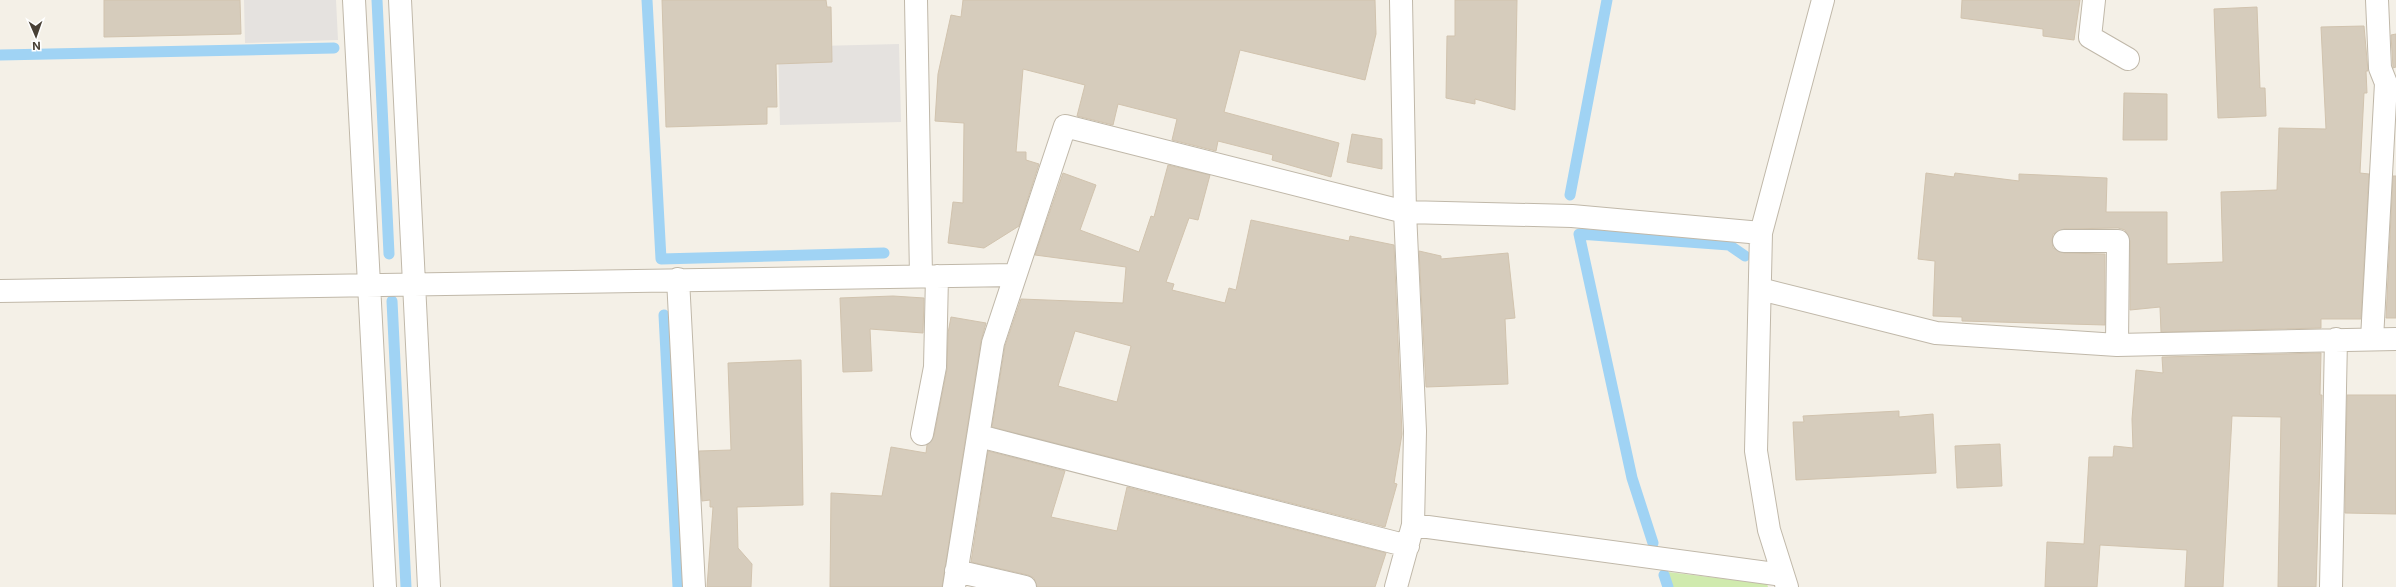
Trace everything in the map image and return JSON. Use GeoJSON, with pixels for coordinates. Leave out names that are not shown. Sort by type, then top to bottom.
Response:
{"type":"FeatureCollection","features":[{"type":"Feature","properties":{"kind":"street"},"geometry":{"type":"LineString","coordinates":[[354,0],[385,587]]}},
{"type":"Feature","properties":{"kind":"street"},"geometry":{"type":"LineString","coordinates":[[400,0],[429,587]]}},
{"type":"Feature","properties":{"kind":"street"},"geometry":{"type":"LineString","coordinates":[[916,0],[929,276],[935,367],[922,434]]}},
{"type":"Feature","properties":{"kind":"street"},"geometry":{"type":"LineString","coordinates":[[1396,587],[1414,525],[1415,431],[1405,212],[1401,0]]}},
{"type":"Feature","properties":{"kind":"street"},"geometry":{"type":"LineString","coordinates":[[1414,525],[1785,581],[1769,530],[1756,451],[1761,233],[1823,0]]}},
{"type":"Feature","properties":{"kind":"street"},"geometry":{"type":"LineString","coordinates":[[2094,0],[2090,37],[2128,59]]}},
{"type":"Feature","properties":{"kind":"street"},"geometry":{"type":"LineString","coordinates":[[2372,340],[2386,83],[2380,68],[2377,0]]}},
{"type":"Feature","properties":{"kind":"street"},"geometry":{"type":"LineString","coordinates":[[1025,587],[955,579],[993,343],[1065,126],[1405,212],[1572,216],[1761,233]]}},
{"type":"Feature","properties":{"kind":"street"},"geometry":{"type":"LineString","coordinates":[[2064,241],[2118,241],[2117,345]]}},
{"type":"Feature","properties":{"kind":"street"},"geometry":{"type":"LineString","coordinates":[[0,291],[413,283],[1015,275]]}},
{"type":"Feature","properties":{"kind":"street"},"geometry":{"type":"LineString","coordinates":[[678,280],[694,587]]}},
{"type":"Feature","properties":{"kind":"street"},"geometry":{"type":"LineString","coordinates":[[1760,288],[1936,333],[2117,345],[2396,339]]}},
{"type":"Feature","properties":{"kind":"street"},"geometry":{"type":"LineString","coordinates":[[2331,587],[2336,340]]}},
{"type":"Feature","properties":{"kind":"street"},"geometry":{"type":"LineString","coordinates":[[979,436],[1408,546]]}},
{"type":"Feature","properties":{"kind":"green space"},"geometry":{"type":"Polygon","coordinates":[[[1668,572],[1767,584],[1768,587],[1673,587],[1668,572]]]}},
{"type":"Feature","properties":{"kind":"shaded area"},"geometry":{"type":"Polygon","coordinates":[[[244,0],[336,0],[338,40],[245,43],[244,0]]]}},
{"type":"Feature","properties":{"kind":"shaded area"},"geometry":{"type":"Polygon","coordinates":[[[899,44],[901,122],[780,125],[778,47],[899,44]]]}},
{"type":"Feature","properties":{"kind":"building"},"geometry":{"type":"Polygon","coordinates":[[[104,0],[240,0],[241,34],[104,37],[104,0]]]}},
{"type":"Feature","properties":{"kind":"building"},"geometry":{"type":"Polygon","coordinates":[[[662,0],[826,0],[827,7],[831,7],[832,62],[776,64],[777,107],[767,107],[767,124],[666,127],[662,0]]]}},
{"type":"Feature","properties":{"kind":"building"},"geometry":{"type":"Polygon","coordinates":[[[963,0],[1375,0],[1376,34],[1365,80],[1240,50],[1224,112],[1339,143],[1331,177],[1272,160],[1273,155],[1218,141],[1216,151],[1172,140],[1177,119],[1118,104],[1113,125],[1077,116],[1085,85],[1023,69],[1016,152],[1026,152],[1026,160],[1039,164],[1019,226],[984,248],[948,243],[953,202],[963,203],[964,123],[935,121],[938,74],[951,15],[961,17],[963,0]]]}},
{"type":"Feature","properties":{"kind":"building"},"geometry":{"type":"Polygon","coordinates":[[[1455,0],[1517,0],[1515,110],[1475,99],[1475,104],[1446,98],[1447,36],[1455,36],[1455,0]]]}},
{"type":"Feature","properties":{"kind":"building"},"geometry":{"type":"Polygon","coordinates":[[[1962,0],[2080,0],[2074,40],[2043,36],[2043,29],[1961,18],[1962,0]]]}},
{"type":"Feature","properties":{"kind":"building"},"geometry":{"type":"Polygon","coordinates":[[[2257,7],[2260,88],[2265,88],[2266,116],[2218,118],[2214,9],[2257,7]]]}},
{"type":"Feature","properties":{"kind":"building"},"geometry":{"type":"Polygon","coordinates":[[[2364,26],[2368,71],[2366,71],[2367,93],[2364,93],[2360,173],[2369,174],[2361,319],[2321,319],[2321,328],[2161,332],[2160,307],[2130,310],[2130,241],[2125,230],[2118,228],[2064,229],[2053,234],[2052,241],[2053,248],[2064,253],[2105,254],[2105,325],[1962,321],[1962,317],[1933,316],[1935,261],[1918,259],[1926,173],[1954,177],[1955,173],[2019,181],[2019,174],[2107,178],[2106,212],[2167,212],[2167,264],[2223,262],[2221,192],[2277,190],[2279,128],[2326,129],[2321,27],[2364,26]]]}},
{"type":"Feature","properties":{"kind":"building"},"geometry":{"type":"Polygon","coordinates":[[[2396,34],[2396,67],[2393,68],[2391,35],[2396,34]]]}},
{"type":"Feature","properties":{"kind":"building"},"geometry":{"type":"Polygon","coordinates":[[[2124,93],[2167,94],[2167,140],[2123,140],[2124,93]]]}},
{"type":"Feature","properties":{"kind":"building"},"geometry":{"type":"Polygon","coordinates":[[[1352,134],[1382,139],[1382,169],[1347,162],[1352,134]]]}},
{"type":"Feature","properties":{"kind":"building"},"geometry":{"type":"Polygon","coordinates":[[[1168,165],[1210,175],[1198,220],[1189,218],[1166,282],[1174,284],[1172,290],[1225,303],[1229,288],[1236,290],[1251,220],[1349,241],[1350,236],[1394,245],[1402,434],[1394,483],[1397,484],[1385,527],[992,427],[1005,346],[1021,299],[1123,303],[1126,267],[1035,255],[1063,173],[1096,185],[1080,230],[1139,252],[1151,216],[1154,217],[1168,165]],[[1075,331],[1058,386],[1117,402],[1131,346],[1075,331]]]}},
{"type":"Feature","properties":{"kind":"building"},"geometry":{"type":"Polygon","coordinates":[[[2393,176],[2396,176],[2396,318],[2386,318],[2393,176]]]}},
{"type":"Feature","properties":{"kind":"building"},"geometry":{"type":"Polygon","coordinates":[[[1419,251],[1441,256],[1441,259],[1508,253],[1515,318],[1505,319],[1508,384],[1426,387],[1419,251]]]}},
{"type":"Feature","properties":{"kind":"building"},"geometry":{"type":"Polygon","coordinates":[[[893,296],[924,298],[923,333],[870,329],[872,371],[843,372],[840,298],[893,296]]]}},
{"type":"Feature","properties":{"kind":"building"},"geometry":{"type":"Polygon","coordinates":[[[951,317],[986,323],[981,341],[942,587],[830,587],[831,493],[882,496],[891,447],[926,453],[927,445],[934,436],[947,369],[948,333],[951,317]]]}},
{"type":"Feature","properties":{"kind":"building"},"geometry":{"type":"Polygon","coordinates":[[[2321,353],[2320,395],[2322,395],[2316,587],[2278,587],[2281,417],[2232,416],[2223,587],[2185,587],[2187,550],[2100,545],[2097,587],[2045,587],[2047,542],[2084,544],[2089,457],[2113,457],[2114,446],[2133,448],[2132,419],[2136,370],[2163,373],[2162,357],[2321,353]]]}},
{"type":"Feature","properties":{"kind":"building"},"geometry":{"type":"Polygon","coordinates":[[[801,360],[803,505],[737,507],[738,548],[752,564],[751,587],[707,587],[713,507],[710,507],[710,500],[702,501],[699,451],[731,450],[728,363],[801,360]]]}},
{"type":"Feature","properties":{"kind":"building"},"geometry":{"type":"Polygon","coordinates":[[[2347,395],[2396,395],[2396,514],[2345,513],[2347,395]]]}},
{"type":"Feature","properties":{"kind":"building"},"geometry":{"type":"Polygon","coordinates":[[[1899,411],[1899,417],[1933,414],[1936,473],[1796,480],[1793,422],[1804,422],[1803,416],[1899,411]]]}},
{"type":"Feature","properties":{"kind":"building"},"geometry":{"type":"Polygon","coordinates":[[[2000,444],[2002,486],[1957,488],[1955,446],[2000,444]]]}},
{"type":"Feature","properties":{"kind":"building"},"geometry":{"type":"Polygon","coordinates":[[[988,451],[1065,471],[1051,517],[1117,531],[1127,487],[1386,553],[1375,587],[1037,587],[1034,578],[1028,575],[971,562],[988,451]]]}},
{"type":"Feature","properties":{"kind":"waterway"},"geometry":{"type":"LineString","coordinates":[[377,0],[389,254]]}},
{"type":"Feature","properties":{"kind":"waterway"},"geometry":{"type":"LineString","coordinates":[[647,0],[661,259],[884,253]]}},
{"type":"Feature","properties":{"kind":"waterway"},"geometry":{"type":"LineString","coordinates":[[1570,195],[1607,0]]}},
{"type":"Feature","properties":{"kind":"waterway"},"geometry":{"type":"LineString","coordinates":[[0,55],[334,48]]}},
{"type":"Feature","properties":{"kind":"waterway"},"geometry":{"type":"LineString","coordinates":[[1653,543],[1632,478],[1579,234],[1729,245],[1745,256]]}},
{"type":"Feature","properties":{"kind":"waterway"},"geometry":{"type":"LineString","coordinates":[[392,301],[406,587]]}},
{"type":"Feature","properties":{"kind":"waterway"},"geometry":{"type":"LineString","coordinates":[[664,315],[678,587]]}},
{"type":"Feature","properties":{"kind":"waterway"},"geometry":{"type":"LineString","coordinates":[[1664,575],[1668,587]]}}]}
